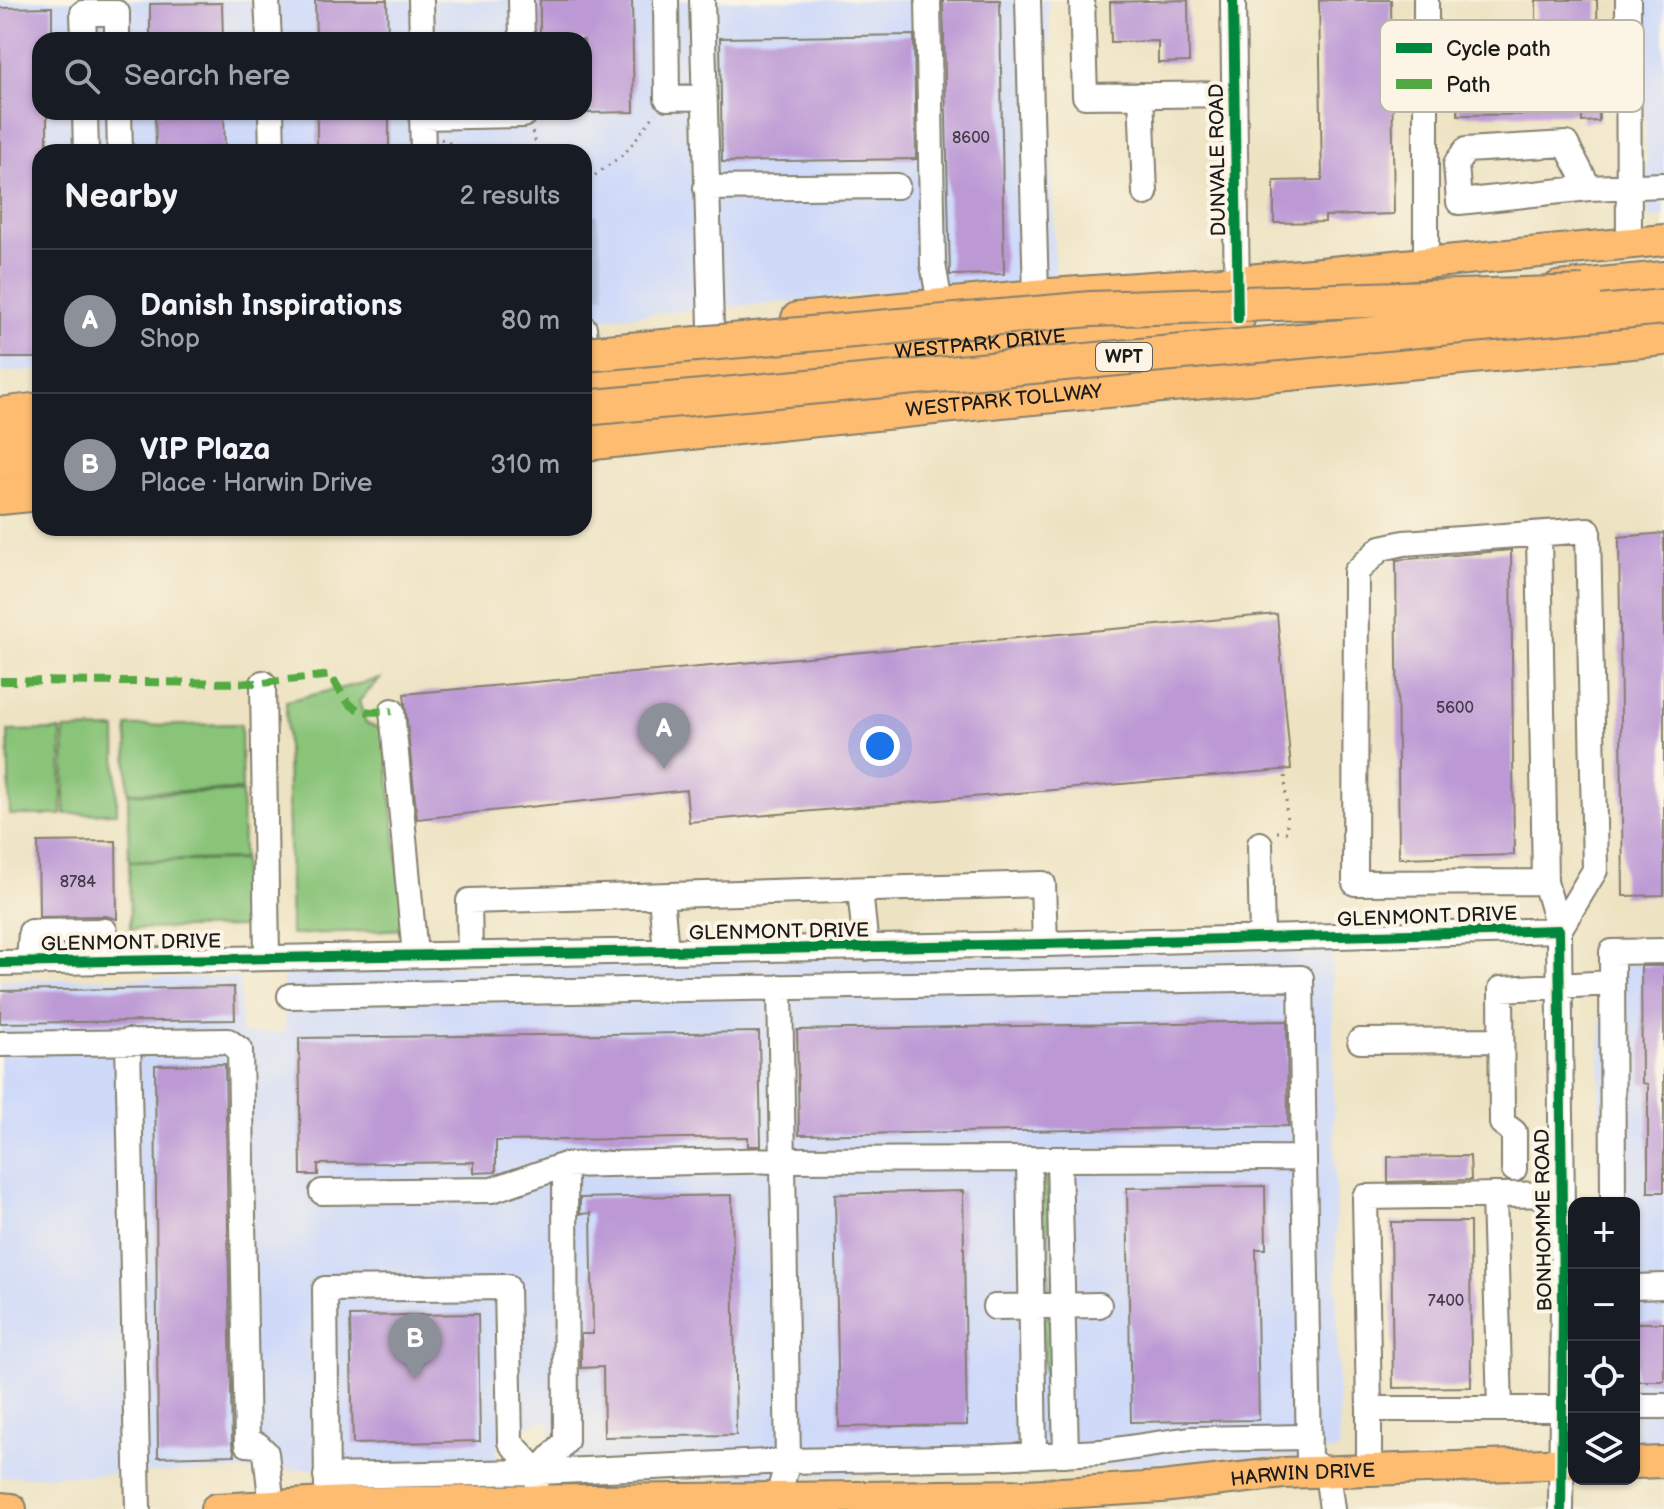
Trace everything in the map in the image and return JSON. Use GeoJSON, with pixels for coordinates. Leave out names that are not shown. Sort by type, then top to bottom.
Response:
{"type":"FeatureCollection","features":[{"type":"Feature","properties":{"kind":"highway"},"geometry":{"type":"LineString","coordinates":[[592,340],[1091,309],[1664,292]]}},
{"type":"Feature","properties":{"kind":"highway","name":"WESTPARK TOLLWAY"},"geometry":{"type":"LineString","coordinates":[[592,407],[1664,307]]}},
{"type":"Feature","properties":{"kind":"highway","name":"WESTPARK TOLLWAY"},"geometry":{"type":"LineString","coordinates":[[592,442],[1001,400],[1664,338]]}},
{"type":"Feature","properties":{"kind":"highway"},"geometry":{"type":"LineString","coordinates":[[592,401],[1001,400]]}},
{"type":"Feature","properties":{"kind":"highway"},"geometry":{"type":"LineString","coordinates":[[0,463],[32,460]]}},
{"type":"Feature","properties":{"kind":"highway"},"geometry":{"type":"LineString","coordinates":[[0,497],[32,494]]}},
{"type":"Feature","properties":{"kind":"main road","name":"WESTPARK DRIVE"},"geometry":{"type":"LineString","coordinates":[[592,339],[1036,295],[1237,281],[1664,240]]}},
{"type":"Feature","properties":{"kind":"main road","name":"WESTPARK DRIVE"},"geometry":{"type":"LineString","coordinates":[[592,380],[1664,277]]}},
{"type":"Feature","properties":{"kind":"main road"},"geometry":{"type":"LineString","coordinates":[[0,393],[32,390]]}},
{"type":"Feature","properties":{"kind":"main road"},"geometry":{"type":"LineString","coordinates":[[0,413],[32,409]]}},
{"type":"Feature","properties":{"kind":"main road"},"geometry":{"type":"LineString","coordinates":[[0,436],[32,433]]}},
{"type":"Feature","properties":{"kind":"main road"},"geometry":{"type":"LineString","coordinates":[[1640,1463],[1664,1462]]}},
{"type":"Feature","properties":{"kind":"main road","name":"HARWIN DRIVE"},"geometry":{"type":"LineString","coordinates":[[216,1509],[272,1508],[327,1490],[537,1486],[778,1503],[1162,1487],[1283,1473],[1567,1463]]}},
{"type":"Feature","properties":{"kind":"main road"},"geometry":{"type":"LineString","coordinates":[[0,1508],[11,1509]]}},
{"type":"Feature","properties":{"kind":"street"},"geometry":{"type":"LineString","coordinates":[[267,0],[269,32]]}},
{"type":"Feature","properties":{"kind":"street"},"geometry":{"type":"LineString","coordinates":[[421,0],[422,32]]}},
{"type":"Feature","properties":{"kind":"street"},"geometry":{"type":"LineString","coordinates":[[521,0],[522,32]]}},
{"type":"Feature","properties":{"kind":"street"},"geometry":{"type":"LineString","coordinates":[[666,0],[667,98],[704,97]]}},
{"type":"Feature","properties":{"kind":"street"},"geometry":{"type":"LineString","coordinates":[[702,0],[711,327]]}},
{"type":"Feature","properties":{"kind":"street"},"geometry":{"type":"LineString","coordinates":[[928,0],[933,264],[940,304]]}},
{"type":"Feature","properties":{"kind":"street"},"geometry":{"type":"LineString","coordinates":[[1028,0],[1036,295]]}},
{"type":"Feature","properties":{"kind":"street"},"geometry":{"type":"LineString","coordinates":[[1082,0],[1085,96],[1233,94]]}},
{"type":"Feature","properties":{"kind":"street","name":"DUNVALE ROAD"},"geometry":{"type":"LineString","coordinates":[[1233,0],[1238,319]]}},
{"type":"Feature","properties":{"kind":"street"},"geometry":{"type":"LineString","coordinates":[[1628,0],[1628,20]]}},
{"type":"Feature","properties":{"kind":"street"},"geometry":{"type":"LineString","coordinates":[[84,32],[83,13],[99,7],[117,13],[117,32]]}},
{"type":"Feature","properties":{"kind":"street"},"geometry":{"type":"LineString","coordinates":[[1141,95],[1145,193]]}},
{"type":"Feature","properties":{"kind":"street"},"geometry":{"type":"LineString","coordinates":[[1426,112],[1426,263]]}},
{"type":"Feature","properties":{"kind":"street"},"geometry":{"type":"LineString","coordinates":[[1629,112],[1629,243]]}},
{"type":"Feature","properties":{"kind":"street"},"geometry":{"type":"LineString","coordinates":[[85,120],[86,144]]}},
{"type":"Feature","properties":{"kind":"street"},"geometry":{"type":"LineString","coordinates":[[119,120],[120,144]]}},
{"type":"Feature","properties":{"kind":"street"},"geometry":{"type":"LineString","coordinates":[[271,120],[272,144]]}},
{"type":"Feature","properties":{"kind":"street"},"geometry":{"type":"LineString","coordinates":[[423,128],[485,120]]}},
{"type":"Feature","properties":{"kind":"street"},"geometry":{"type":"LineString","coordinates":[[1589,188],[1566,144],[1466,150],[1456,164],[1459,202],[1589,188],[1664,185]]}},
{"type":"Feature","properties":{"kind":"street"},"geometry":{"type":"LineString","coordinates":[[706,188],[897,186]]}},
{"type":"Feature","properties":{"kind":"street"},"geometry":{"type":"LineString","coordinates":[[1545,882],[1355,883],[1356,572],[1381,548],[1404,543],[1588,530],[1595,870],[1559,930]]}},
{"type":"Feature","properties":{"kind":"street","name":"BONHOMME ROAD"},"geometry":{"type":"LineString","coordinates":[[1539,535],[1545,882],[1559,930],[1560,1194],[1568,1304],[1561,1409],[1567,1463],[1561,1509]]}},
{"type":"Feature","properties":{"kind":"street"},"geometry":{"type":"LineString","coordinates":[[263,683],[267,958]]}},
{"type":"Feature","properties":{"kind":"street"},"geometry":{"type":"LineString","coordinates":[[392,711],[415,955]]}},
{"type":"Feature","properties":{"kind":"street"},"geometry":{"type":"LineString","coordinates":[[1260,844],[1262,939]]}},
{"type":"Feature","properties":{"kind":"street"},"geometry":{"type":"LineString","coordinates":[[470,954],[469,901],[1043,884],[1045,944]]}},
{"type":"Feature","properties":{"kind":"street"},"geometry":{"type":"LineString","coordinates":[[860,890],[866,948]]}},
{"type":"Feature","properties":{"kind":"street"},"geometry":{"type":"LineString","coordinates":[[661,896],[666,951]]}},
{"type":"Feature","properties":{"kind":"street","name":"GLENMONT DRIVE"},"geometry":{"type":"LineString","coordinates":[[0,963],[866,948],[1559,930]]}},
{"type":"Feature","properties":{"kind":"street"},"geometry":{"type":"LineString","coordinates":[[1613,1197],[1612,952],[1664,951]]}},
{"type":"Feature","properties":{"kind":"street"},"geometry":{"type":"LineString","coordinates":[[290,996],[1301,978],[1309,1459],[1327,1473],[1332,1509]]}},
{"type":"Feature","properties":{"kind":"street"},"geometry":{"type":"LineString","coordinates":[[1514,1169],[1514,1132],[1502,1123],[1501,989],[1612,983]]}},
{"type":"Feature","properties":{"kind":"street"},"geometry":{"type":"LineString","coordinates":[[778,1503],[788,1461],[780,987]]}},
{"type":"Feature","properties":{"kind":"street"},"geometry":{"type":"LineString","coordinates":[[1360,1041],[1501,1040]]}},
{"type":"Feature","properties":{"kind":"street"},"geometry":{"type":"LineString","coordinates":[[128,1041],[138,1509]]}},
{"type":"Feature","properties":{"kind":"street"},"geometry":{"type":"LineString","coordinates":[[0,1044],[228,1041],[240,1050],[247,1444],[258,1445],[266,1453],[272,1508]]}},
{"type":"Feature","properties":{"kind":"street"},"geometry":{"type":"LineString","coordinates":[[322,1192],[492,1190],[565,1165],[783,1160],[1304,1158]]}},
{"type":"Feature","properties":{"kind":"street"},"geometry":{"type":"LineString","coordinates":[[1029,1159],[1034,1454]]}},
{"type":"Feature","properties":{"kind":"street"},"geometry":{"type":"LineString","coordinates":[[1059,1159],[1066,1454]]}},
{"type":"Feature","properties":{"kind":"street"},"geometry":{"type":"LineString","coordinates":[[537,1486],[566,1441],[565,1165]]}},
{"type":"Feature","properties":{"kind":"street"},"geometry":{"type":"LineString","coordinates":[[1369,1471],[1365,1197],[1560,1194]]}},
{"type":"Feature","properties":{"kind":"street"},"geometry":{"type":"LineString","coordinates":[[1494,1195],[1500,1409]]}},
{"type":"Feature","properties":{"kind":"street"},"geometry":{"type":"LineString","coordinates":[[1640,1287],[1664,1286]]}},
{"type":"Feature","properties":{"kind":"street"},"geometry":{"type":"LineString","coordinates":[[327,1490],[325,1289],[507,1287],[510,1442],[537,1486]]}},
{"type":"Feature","properties":{"kind":"street"},"geometry":{"type":"LineString","coordinates":[[995,1307],[1099,1305]]}},
{"type":"Feature","properties":{"kind":"street"},"geometry":{"type":"LineString","coordinates":[[1640,1406],[1664,1406]]}},
{"type":"Feature","properties":{"kind":"street"},"geometry":{"type":"LineString","coordinates":[[1369,1409],[1561,1409]]}},
{"type":"Feature","properties":{"kind":"street"},"geometry":{"type":"LineString","coordinates":[[537,1486],[788,1461],[1066,1454],[1190,1439],[1309,1437]]}},
{"type":"Feature","properties":{"kind":"path"},"geometry":{"type":"LineString","coordinates":[[592,178],[625,153],[667,98]]}},
{"type":"Feature","properties":{"kind":"path"},"geometry":{"type":"LineString","coordinates":[[423,128],[455,144]]}},
{"type":"Feature","properties":{"kind":"path"},"geometry":{"type":"LineString","coordinates":[[1260,844],[1259,832],[1287,832],[1285,769]]}},
{"type":"Feature","properties":{"kind":"shaded area"},"geometry":{"type":"Polygon","coordinates":[[[0,0],[1049,0],[1055,284],[925,289],[592,319],[592,144],[32,144],[32,371],[0,373],[0,0]]]}},
{"type":"Feature","properties":{"kind":"shaded area"},"geometry":{"type":"Polygon","coordinates":[[[1641,0],[1664,0],[1664,217],[1648,218],[1641,0]]]}},
{"type":"Feature","properties":{"kind":"shaded area"},"geometry":{"type":"Polygon","coordinates":[[[592,215],[597,215],[605,295],[592,296],[592,215]]]}},
{"type":"Feature","properties":{"kind":"shaded area"},"geometry":{"type":"Polygon","coordinates":[[[1602,938],[1664,938],[1664,1441],[1640,1441],[1640,1197],[1598,1197],[1602,938]]]}},
{"type":"Feature","properties":{"kind":"shaded area"},"geometry":{"type":"Polygon","coordinates":[[[1332,950],[1339,1450],[1292,1457],[1224,1457],[1050,1473],[552,1478],[551,1422],[536,1422],[497,1443],[497,1464],[0,1477],[0,980],[240,977],[241,1034],[285,1032],[283,967],[1332,950]]]}},
{"type":"Feature","properties":{"kind":"green space"},"geometry":{"type":"Polygon","coordinates":[[[380,679],[359,701],[366,723],[384,730],[405,929],[291,935],[286,701],[380,679]]]}},
{"type":"Feature","properties":{"kind":"green space"},"geometry":{"type":"Polygon","coordinates":[[[241,724],[242,790],[128,792],[127,726],[241,724]]]}},
{"type":"Feature","properties":{"kind":"green space"},"geometry":{"type":"Polygon","coordinates":[[[116,729],[117,813],[65,814],[64,730],[116,729]]]}},
{"type":"Feature","properties":{"kind":"green space"},"geometry":{"type":"Polygon","coordinates":[[[61,730],[62,815],[10,815],[8,731],[61,730]]]}},
{"type":"Feature","properties":{"kind":"green space"},"geometry":{"type":"Polygon","coordinates":[[[242,792],[243,859],[129,861],[128,794],[242,792]]]}},
{"type":"Feature","properties":{"kind":"green space"},"geometry":{"type":"Polygon","coordinates":[[[243,860],[244,927],[130,929],[129,862],[243,860]]]}},
{"type":"Feature","properties":{"kind":"green space"},"geometry":{"type":"Polygon","coordinates":[[[1045,1171],[1048,1175],[1050,1290],[1046,1294],[1042,1290],[1040,1175],[1045,1171]]]}},
{"type":"Feature","properties":{"kind":"green space"},"geometry":{"type":"Polygon","coordinates":[[[1047,1316],[1051,1320],[1053,1435],[1049,1438],[1045,1435],[1043,1320],[1047,1316]]]}},
{"type":"Feature","properties":{"kind":"building"},"geometry":{"type":"Polygon","coordinates":[[[315,0],[387,0],[388,32],[316,32],[315,0]]]}},
{"type":"Feature","properties":{"kind":"building"},"geometry":{"type":"Polygon","coordinates":[[[540,0],[632,0],[634,112],[592,113],[592,32],[540,32],[540,0]]]}},
{"type":"Feature","properties":{"kind":"building"},"geometry":{"type":"Polygon","coordinates":[[[943,0],[1000,0],[1004,274],[950,275],[943,0]]]}},
{"type":"Feature","properties":{"kind":"building"},"geometry":{"type":"Polygon","coordinates":[[[1188,0],[1189,62],[1158,63],[1158,41],[1111,42],[1110,2],[1188,0]]]}},
{"type":"Feature","properties":{"kind":"building"},"geometry":{"type":"Polygon","coordinates":[[[1319,0],[1391,0],[1391,20],[1380,20],[1380,112],[1393,112],[1394,214],[1325,216],[1325,222],[1274,223],[1274,181],[1322,180],[1319,0]]]}},
{"type":"Feature","properties":{"kind":"building"},"geometry":{"type":"Polygon","coordinates":[[[1536,0],[1597,0],[1597,20],[1536,20],[1536,0]]]}},
{"type":"Feature","properties":{"kind":"building"},"geometry":{"type":"Polygon","coordinates":[[[222,3],[223,32],[150,32],[150,4],[222,3]]]}},
{"type":"Feature","properties":{"kind":"building"},"geometry":{"type":"Polygon","coordinates":[[[52,7],[52,32],[32,32],[32,120],[47,120],[47,144],[32,144],[32,358],[0,358],[0,8],[52,7]]]}},
{"type":"Feature","properties":{"kind":"building"},"geometry":{"type":"Polygon","coordinates":[[[914,35],[916,159],[722,162],[720,38],[914,35]]]}},
{"type":"Feature","properties":{"kind":"building"},"geometry":{"type":"Polygon","coordinates":[[[1458,112],[1599,112],[1599,121],[1582,122],[1582,114],[1458,115],[1458,112]]]}},
{"type":"Feature","properties":{"kind":"building"},"geometry":{"type":"Polygon","coordinates":[[[155,120],[224,120],[225,144],[156,144],[155,120]]]}},
{"type":"Feature","properties":{"kind":"building"},"geometry":{"type":"Polygon","coordinates":[[[317,120],[389,120],[389,144],[317,144],[317,120]]]}},
{"type":"Feature","properties":{"kind":"building"},"geometry":{"type":"Polygon","coordinates":[[[1664,533],[1664,895],[1623,896],[1619,537],[1664,533]]]}},
{"type":"Feature","properties":{"kind":"building"},"geometry":{"type":"Polygon","coordinates":[[[1511,550],[1514,855],[1399,858],[1396,560],[1511,550]]]}},
{"type":"Feature","properties":{"kind":"building"},"geometry":{"type":"Polygon","coordinates":[[[1277,614],[1291,769],[689,822],[686,790],[417,819],[404,694],[1277,614]]]}},
{"type":"Feature","properties":{"kind":"building"},"geometry":{"type":"Polygon","coordinates":[[[116,841],[117,919],[105,916],[39,917],[38,842],[116,841]]]}},
{"type":"Feature","properties":{"kind":"building"},"geometry":{"type":"Polygon","coordinates":[[[1641,966],[1664,966],[1664,1192],[1648,1192],[1648,1084],[1642,1083],[1641,966]]]}},
{"type":"Feature","properties":{"kind":"building"},"geometry":{"type":"Polygon","coordinates":[[[234,987],[235,1020],[0,1023],[0,991],[234,987]]]}},
{"type":"Feature","properties":{"kind":"building"},"geometry":{"type":"Polygon","coordinates":[[[1287,1021],[1288,1126],[799,1135],[797,1030],[1287,1021]]]}},
{"type":"Feature","properties":{"kind":"building"},"geometry":{"type":"Polygon","coordinates":[[[759,1032],[761,1146],[748,1146],[748,1137],[496,1141],[496,1172],[474,1173],[474,1162],[318,1164],[318,1175],[301,1175],[299,1038],[759,1032]]]}},
{"type":"Feature","properties":{"kind":"building"},"geometry":{"type":"Polygon","coordinates":[[[225,1064],[232,1444],[235,1455],[158,1457],[155,1065],[225,1064]]]}},
{"type":"Feature","properties":{"kind":"building"},"geometry":{"type":"Polygon","coordinates":[[[1470,1156],[1471,1180],[1388,1182],[1388,1157],[1470,1156]]]}},
{"type":"Feature","properties":{"kind":"building"},"geometry":{"type":"Polygon","coordinates":[[[1265,1186],[1266,1249],[1256,1249],[1259,1420],[1131,1422],[1127,1188],[1265,1186]]]}},
{"type":"Feature","properties":{"kind":"building"},"geometry":{"type":"Polygon","coordinates":[[[963,1191],[967,1425],[839,1427],[835,1194],[963,1191]]]}},
{"type":"Feature","properties":{"kind":"building"},"geometry":{"type":"Polygon","coordinates":[[[732,1195],[736,1435],[604,1437],[603,1367],[581,1368],[581,1334],[593,1334],[591,1213],[580,1214],[580,1198],[732,1195]]]}},
{"type":"Feature","properties":{"kind":"building"},"geometry":{"type":"Polygon","coordinates":[[[1391,1222],[1470,1222],[1471,1387],[1393,1388],[1391,1222]]]}},
{"type":"Feature","properties":{"kind":"building"},"geometry":{"type":"Polygon","coordinates":[[[478,1314],[480,1441],[353,1444],[350,1316],[478,1314]]]}},
{"type":"Feature","properties":{"kind":"building"},"geometry":{"type":"Polygon","coordinates":[[[1640,1323],[1664,1323],[1664,1381],[1640,1381],[1640,1323]]]}},
{"type":"Feature","properties":{"kind":"marked path"},"geometry":{"type":"LineString","coordinates":[[0,681],[263,683],[331,675],[353,707],[368,711],[392,711]]}},
{"type":"Feature","properties":{"kind":"cycle path"},"geometry":{"type":"LineString","coordinates":[[1233,0],[1238,319]]}},
{"type":"Feature","properties":{"kind":"cycle path"},"geometry":{"type":"LineString","coordinates":[[0,963],[1045,944],[1559,930],[1563,1304],[1561,1509]]}},
{"type":"Feature","properties":{"kind":"place","name":"Danish Inspirations"},"geometry":{"type":"Point","coordinates":[664,769]}},
{"type":"Feature","properties":{"kind":"place","name":"VIP Plaza"},"geometry":{"type":"Point","coordinates":[415,1379]}}]}
